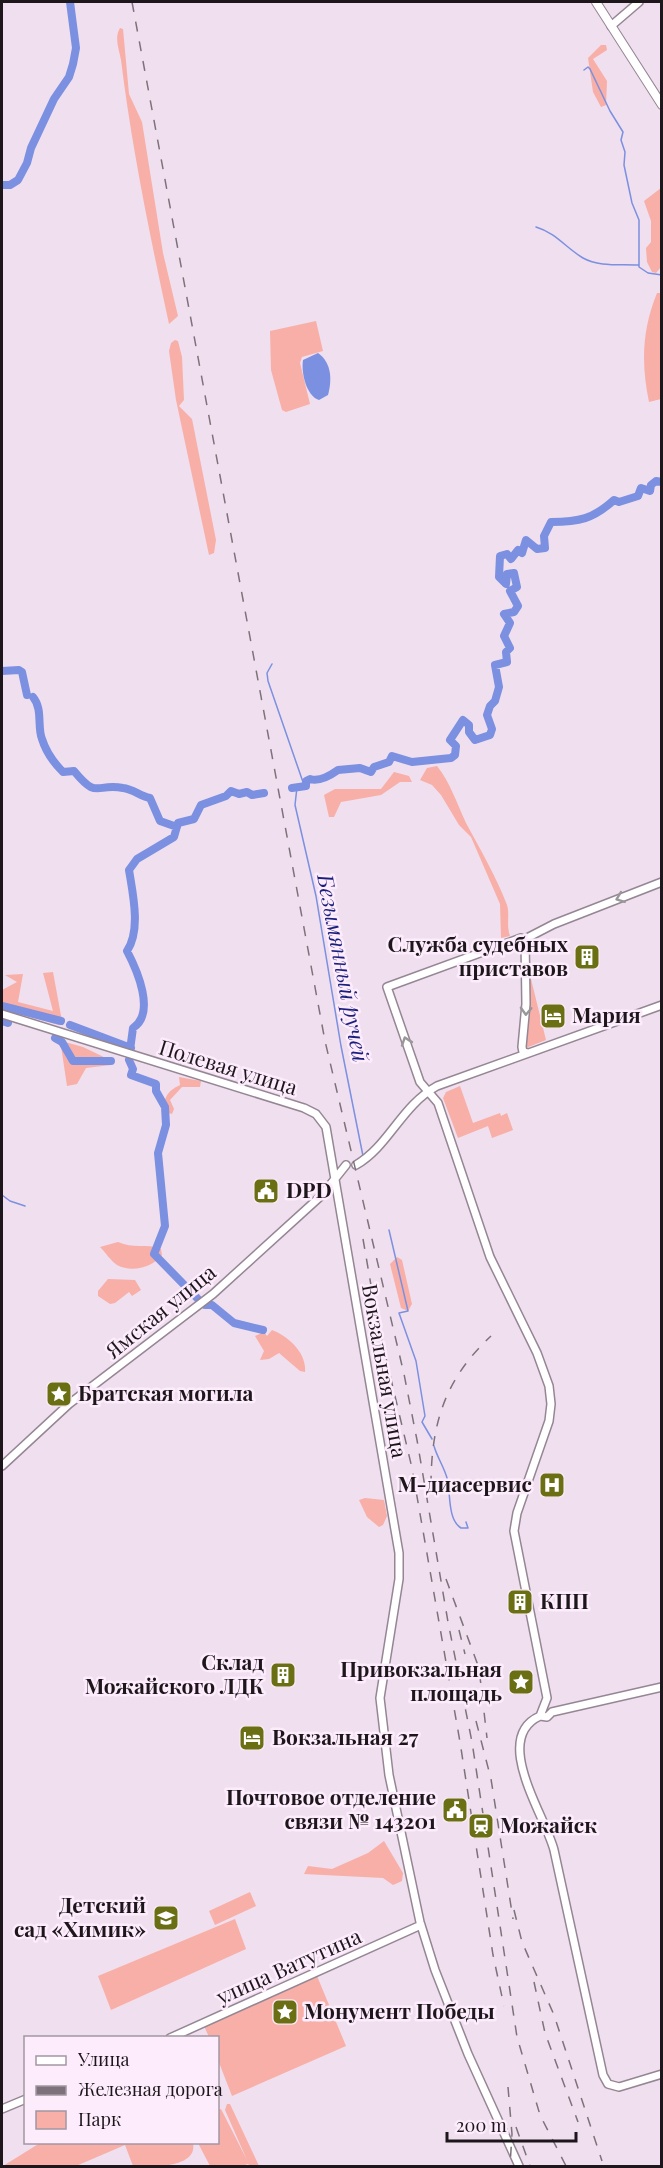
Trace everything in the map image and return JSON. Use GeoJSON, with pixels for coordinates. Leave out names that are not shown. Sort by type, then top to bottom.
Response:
{"type":"FeatureCollection","features":[{"type":"Feature","properties":{"kind":"main road"},"geometry":{"type":"LineString","coordinates":[[596,2],[662,105]]}},
{"type":"Feature","properties":{"kind":"main road"},"geometry":{"type":"LineString","coordinates":[[611,26],[639,2]]}},
{"type":"Feature","properties":{"kind":"main road"},"geometry":{"type":"LineString","coordinates":[[546,1712],[548,1698],[514,1529],[548,1425],[551,1406],[550,1390],[538,1356],[491,1261],[437,1102],[420,1082],[387,987],[523,939],[662,882]]}},
{"type":"Feature","properties":{"kind":"main road"},"geometry":{"type":"LineString","coordinates":[[523,939],[526,1004],[523,1052],[529,1053]]}},
{"type":"Feature","properties":{"kind":"main road"},"geometry":{"type":"LineString","coordinates":[[358,1162],[407,1108],[428,1091],[662,1005]]}},
{"type":"Feature","properties":{"kind":"main road","name":"Полевая улица"},"geometry":{"type":"LineString","coordinates":[[2,1014],[311,1111],[326,1126],[336,1177]]}},
{"type":"Feature","properties":{"kind":"main road"},"geometry":{"type":"LineString","coordinates":[[511,1059],[523,1040]]}},
{"type":"Feature","properties":{"kind":"main road"},"geometry":{"type":"LineString","coordinates":[[332,1157],[346,1168],[338,1192]]}},
{"type":"Feature","properties":{"kind":"main road","name":"Ямская улица"},"geometry":{"type":"LineString","coordinates":[[2,1466],[64,1408],[197,1308],[322,1195],[346,1168]]}},
{"type":"Feature","properties":{"kind":"main road","name":"Вокзальная улица"},"geometry":{"type":"LineString","coordinates":[[336,1177],[339,1209],[399,1553],[399,1579],[382,1678],[380,1707],[388,1769],[421,1925],[454,2020],[519,2166]]}},
{"type":"Feature","properties":{"kind":"main road"},"geometry":{"type":"LineString","coordinates":[[322,1195],[333,1194],[339,1209]]}},
{"type":"Feature","properties":{"kind":"main road"},"geometry":{"type":"LineString","coordinates":[[662,1687],[546,1712],[527,1723],[521,1733],[523,1770],[530,1792],[550,1833],[601,2070],[610,2086],[624,2086],[662,2074]]}},
{"type":"Feature","properties":{"kind":"main road","name":"улица Ватутина"},"geometry":{"type":"LineString","coordinates":[[172,2036],[266,1997],[421,1925]]}},
{"type":"Feature","properties":{"kind":"main road"},"geometry":{"type":"LineString","coordinates":[[2,2109],[24,2099]]}},
{"type":"Feature","properties":{"kind":"green space"},"geometry":{"type":"Polygon","coordinates":[[[120,28],[123,29],[129,94],[142,122],[163,253],[178,316],[169,324],[130,126],[117,36],[120,28]]]}},
{"type":"Feature","properties":{"kind":"green space"},"geometry":{"type":"Polygon","coordinates":[[[601,45],[606,45],[607,50],[593,59],[607,81],[606,105],[601,107],[593,92],[588,58],[601,45]]]}},
{"type":"Feature","properties":{"kind":"green space"},"geometry":{"type":"Polygon","coordinates":[[[661,188],[661,267],[656,273],[652,272],[647,262],[646,248],[651,242],[651,221],[644,201],[661,188]]]}},
{"type":"Feature","properties":{"kind":"green space"},"geometry":{"type":"Polygon","coordinates":[[[657,293],[662,293],[661,399],[649,402],[644,347],[648,320],[657,293]]]}},
{"type":"Feature","properties":{"kind":"green space"},"geometry":{"type":"Polygon","coordinates":[[[316,321],[323,351],[302,357],[300,363],[310,404],[286,412],[282,410],[271,370],[270,331],[316,321]]]}},
{"type":"Feature","properties":{"kind":"green space"},"geometry":{"type":"Polygon","coordinates":[[[178,341],[182,357],[184,400],[179,406],[192,419],[216,540],[214,553],[209,555],[176,400],[169,351],[171,343],[178,341]]]}},
{"type":"Feature","properties":{"kind":"green space"},"geometry":{"type":"Polygon","coordinates":[[[437,766],[450,786],[466,823],[503,894],[508,908],[510,936],[501,938],[500,904],[471,837],[459,825],[441,795],[432,785],[420,780],[427,768],[437,766]]]}},
{"type":"Feature","properties":{"kind":"green space"},"geometry":{"type":"Polygon","coordinates":[[[394,772],[409,776],[412,782],[400,782],[381,795],[341,802],[334,817],[329,817],[324,795],[335,789],[381,789],[394,772]]]}},
{"type":"Feature","properties":{"kind":"green space"},"geometry":{"type":"Polygon","coordinates":[[[53,972],[62,1021],[59,1025],[2,1009],[2,990],[17,982],[5,975],[23,974],[18,1002],[53,1011],[43,973],[53,972]]]}},
{"type":"Feature","properties":{"kind":"green space"},"geometry":{"type":"Polygon","coordinates":[[[529,979],[531,979],[546,1040],[526,1048],[529,1016],[529,979]]]}},
{"type":"Feature","properties":{"kind":"green space"},"geometry":{"type":"Polygon","coordinates":[[[65,1042],[83,1047],[110,1060],[111,1065],[86,1068],[77,1084],[67,1086],[61,1046],[65,1042]]]}},
{"type":"Feature","properties":{"kind":"green space"},"geometry":{"type":"Polygon","coordinates":[[[179,1077],[201,1081],[200,1087],[182,1087],[170,1100],[174,1109],[172,1114],[162,1111],[167,1095],[180,1085],[179,1077]]]}},
{"type":"Feature","properties":{"kind":"green space"},"geometry":{"type":"Polygon","coordinates":[[[460,1086],[473,1123],[500,1113],[501,1116],[507,1113],[513,1130],[492,1138],[488,1126],[458,1138],[443,1098],[446,1092],[460,1086]]]}},
{"type":"Feature","properties":{"kind":"green space"},"geometry":{"type":"Polygon","coordinates":[[[118,1242],[155,1247],[161,1249],[162,1255],[148,1266],[135,1269],[123,1267],[117,1265],[100,1247],[118,1242]]]}},
{"type":"Feature","properties":{"kind":"green space"},"geometry":{"type":"Polygon","coordinates":[[[397,1257],[402,1260],[412,1304],[408,1311],[401,1308],[390,1264],[397,1257]]]}},
{"type":"Feature","properties":{"kind":"green space"},"geometry":{"type":"Polygon","coordinates":[[[108,1279],[135,1280],[141,1290],[132,1296],[129,1292],[115,1303],[110,1304],[98,1296],[98,1291],[108,1279]]]}},
{"type":"Feature","properties":{"kind":"green space"},"geometry":{"type":"Polygon","coordinates":[[[272,1330],[284,1336],[300,1352],[305,1372],[300,1371],[279,1353],[269,1359],[260,1360],[264,1351],[255,1336],[264,1332],[267,1336],[272,1330]]]}},
{"type":"Feature","properties":{"kind":"green space"},"geometry":{"type":"Polygon","coordinates":[[[365,1498],[384,1500],[387,1516],[383,1525],[379,1527],[367,1517],[359,1500],[365,1498]]]}},
{"type":"Feature","properties":{"kind":"green space"},"geometry":{"type":"Polygon","coordinates":[[[384,1841],[403,1873],[402,1881],[393,1885],[383,1878],[304,1874],[308,1866],[332,1869],[368,1853],[384,1841]]]}},
{"type":"Feature","properties":{"kind":"green space"},"geometry":{"type":"Polygon","coordinates":[[[250,1892],[256,1906],[215,1925],[209,1911],[250,1892]]]}},
{"type":"Feature","properties":{"kind":"green space"},"geometry":{"type":"Polygon","coordinates":[[[235,1919],[246,1949],[111,2010],[98,1976],[235,1919]]]}},
{"type":"Feature","properties":{"kind":"green space"},"geometry":{"type":"Polygon","coordinates":[[[317,1976],[346,2046],[232,2096],[219,2063],[219,2036],[209,2036],[204,2026],[317,1976]]]}},
{"type":"Feature","properties":{"kind":"green space"},"geometry":{"type":"Polygon","coordinates":[[[227,2104],[230,2104],[259,2166],[248,2164],[210,2166],[199,2144],[219,2144],[219,2110],[221,2109],[247,2160],[225,2110],[227,2104]]]}},
{"type":"Feature","properties":{"kind":"green space"},"geometry":{"type":"Polygon","coordinates":[[[38,2144],[193,2144],[193,2151],[181,2162],[162,2166],[133,2166],[125,2145],[76,2166],[3,2166],[38,2144]]]}},
{"type":"Feature","properties":{"kind":"water"},"geometry":{"type":"Polygon","coordinates":[[[318,353],[326,362],[330,378],[328,395],[319,400],[314,398],[308,389],[303,365],[303,360],[318,353]]]}},
{"type":"Feature","properties":{"kind":"waterway"},"geometry":{"type":"LineString","coordinates":[[2,185],[10,185],[18,180],[54,99],[69,77],[76,48],[70,2]]}},
{"type":"Feature","properties":{"kind":"waterway"},"geometry":{"type":"LineString","coordinates":[[584,70],[588,67],[590,69],[623,132],[621,140],[625,152],[624,165],[632,203],[639,220],[639,267],[648,273],[662,275]]}},
{"type":"Feature","properties":{"kind":"waterway"},"geometry":{"type":"LineString","coordinates":[[536,227],[549,233],[589,261],[603,264],[638,265]]}},
{"type":"Feature","properties":{"kind":"waterway"},"geometry":{"type":"LineString","coordinates":[[292,788],[306,786],[306,781],[325,778],[338,770],[360,768],[371,772],[374,767],[389,762],[392,756],[412,762],[451,758],[455,755],[456,746],[450,740],[463,720],[469,725],[469,732],[475,740],[490,735],[492,729],[487,715],[490,706],[495,701],[499,687],[495,665],[507,662],[506,652],[510,648],[504,636],[510,623],[504,614],[514,612],[518,606],[510,591],[517,587],[514,573],[507,574],[506,584],[499,577],[500,556],[507,554],[511,559],[518,550],[522,553],[526,540],[537,549],[545,548],[544,536],[551,522],[585,518],[614,500],[619,502],[638,496],[641,488],[650,491],[651,485],[656,481],[662,482]]}},
{"type":"Feature","properties":{"kind":"waterway"},"geometry":{"type":"LineString","coordinates":[[272,664],[267,673],[268,681],[304,785]]}},
{"type":"Feature","properties":{"kind":"waterway"},"geometry":{"type":"LineString","coordinates":[[2,671],[19,670],[22,672],[27,695]]}},
{"type":"Feature","properties":{"kind":"waterway"},"geometry":{"type":"LineString","coordinates":[[33,697],[38,707],[44,744],[56,765],[63,772],[74,771],[93,788],[127,789],[150,798],[160,821],[177,827]]}},
{"type":"Feature","properties":{"kind":"waterway","name":"Безымянный ручей"},"geometry":{"type":"LineString","coordinates":[[297,787],[295,805],[316,896],[341,1046],[363,1156]]}},
{"type":"Feature","properties":{"kind":"waterway"},"geometry":{"type":"LineString","coordinates":[[130,1050],[133,1028],[140,1021],[144,1002],[139,980],[127,951],[135,923],[129,870],[137,859],[174,837],[178,823],[194,819],[201,805],[226,796],[231,791],[239,794],[247,792],[252,795],[264,793]]}},
{"type":"Feature","properties":{"kind":"waterway"},"geometry":{"type":"LineString","coordinates":[[2,1006],[61,1021]]}},
{"type":"Feature","properties":{"kind":"waterway"},"geometry":{"type":"LineString","coordinates":[[2,1021],[8,1023]]}},
{"type":"Feature","properties":{"kind":"waterway"},"geometry":{"type":"LineString","coordinates":[[70,1025],[131,1048]]}},
{"type":"Feature","properties":{"kind":"waterway"},"geometry":{"type":"LineString","coordinates":[[55,1038],[62,1042],[73,1061],[111,1061]]}},
{"type":"Feature","properties":{"kind":"waterway"},"geometry":{"type":"LineString","coordinates":[[129,1060],[133,1069],[131,1075],[156,1084],[156,1091],[165,1107],[166,1125],[158,1153],[165,1226],[154,1254],[198,1299]]}},
{"type":"Feature","properties":{"kind":"waterway"},"geometry":{"type":"LineString","coordinates":[[2,1195],[10,1201],[25,1206]]}},
{"type":"Feature","properties":{"kind":"waterway"},"geometry":{"type":"LineString","coordinates":[[389,1230],[408,1311],[399,1313],[416,1361],[425,1416],[422,1422],[432,1439]]}},
{"type":"Feature","properties":{"kind":"waterway"},"geometry":{"type":"LineString","coordinates":[[205,1305],[212,1305],[234,1323],[263,1330]]}},
{"type":"Feature","properties":{"kind":"waterway"},"geometry":{"type":"LineString","coordinates":[[434,1446],[447,1478],[453,1518],[461,1528],[468,1528],[466,1522]]}},
{"type":"Feature","properties":{"kind":"railway"},"geometry":{"type":"LineString","coordinates":[[132,2],[325,1041],[404,1374],[417,1440],[448,1622],[472,1742],[517,2037],[540,2115],[566,2166]]}},
{"type":"Feature","properties":{"kind":"railway"},"geometry":{"type":"LineString","coordinates":[[363,1239],[377,1320],[412,1468],[460,1742],[493,1955],[504,2006]]}},
{"type":"Feature","properties":{"kind":"railway"},"geometry":{"type":"LineString","coordinates":[[431,1486],[434,1442],[444,1404],[462,1369],[491,1336]]}},
{"type":"Feature","properties":{"kind":"railway"},"geometry":{"type":"LineString","coordinates":[[446,1579],[479,1668],[487,1738]]}},
{"type":"Feature","properties":{"kind":"railway"},"geometry":{"type":"LineString","coordinates":[[459,1630],[465,1654]]}},
{"type":"Feature","properties":{"kind":"railway"},"geometry":{"type":"LineString","coordinates":[[476,1721],[491,1779],[513,1919]]}},
{"type":"Feature","properties":{"kind":"railway"},"geometry":{"type":"LineString","coordinates":[[514,1910],[522,1942],[554,2015],[602,2161]]}},
{"type":"Feature","properties":{"kind":"railway"},"geometry":{"type":"LineString","coordinates":[[534,1982],[545,2033],[578,2122]]}},
{"type":"Feature","properties":{"kind":"railway"},"geometry":{"type":"LineString","coordinates":[[508,2087],[512,2134],[510,2166]]}},
{"type":"Feature","properties":{"kind":"railway"},"geometry":{"type":"LineString","coordinates":[[516,2127],[530,2166]]}},
{"type":"Feature","properties":{"kind":"place","name":"Служба судебных приставов"},"geometry":{"type":"Point","coordinates":[587,957]}},
{"type":"Feature","properties":{"kind":"place","name":"Мария"},"geometry":{"type":"Point","coordinates":[553,1016]}},
{"type":"Feature","properties":{"kind":"place","name":"DPD"},"geometry":{"type":"Point","coordinates":[266,1191]}},
{"type":"Feature","properties":{"kind":"place","name":"Братская могила"},"geometry":{"type":"Point","coordinates":[59,1394]}},
{"type":"Feature","properties":{"kind":"place","name":"М-диасервис"},"geometry":{"type":"Point","coordinates":[552,1485]}},
{"type":"Feature","properties":{"kind":"place","name":"КПП"},"geometry":{"type":"Point","coordinates":[520,1602]}},
{"type":"Feature","properties":{"kind":"place","name":"Склад Можайского ЛДК"},"geometry":{"type":"Point","coordinates":[283,1675]}},
{"type":"Feature","properties":{"kind":"place","name":"Привокзальная площадь"},"geometry":{"type":"Point","coordinates":[521,1682]}},
{"type":"Feature","properties":{"kind":"place","name":"Вокзальная 27"},"geometry":{"type":"Point","coordinates":[252,1738]}},
{"type":"Feature","properties":{"kind":"place","name":"Почтовое отделение связи № 143201"},"geometry":{"type":"Point","coordinates":[455,1810]}},
{"type":"Feature","properties":{"kind":"place","name":"Можайск"},"geometry":{"type":"Point","coordinates":[481,1826]}},
{"type":"Feature","properties":{"kind":"place","name":"Детский сад «Химик»"},"geometry":{"type":"Point","coordinates":[166,1918]}},
{"type":"Feature","properties":{"kind":"place","name":"Монумент Победы"},"geometry":{"type":"Point","coordinates":[285,2012]}}]}
